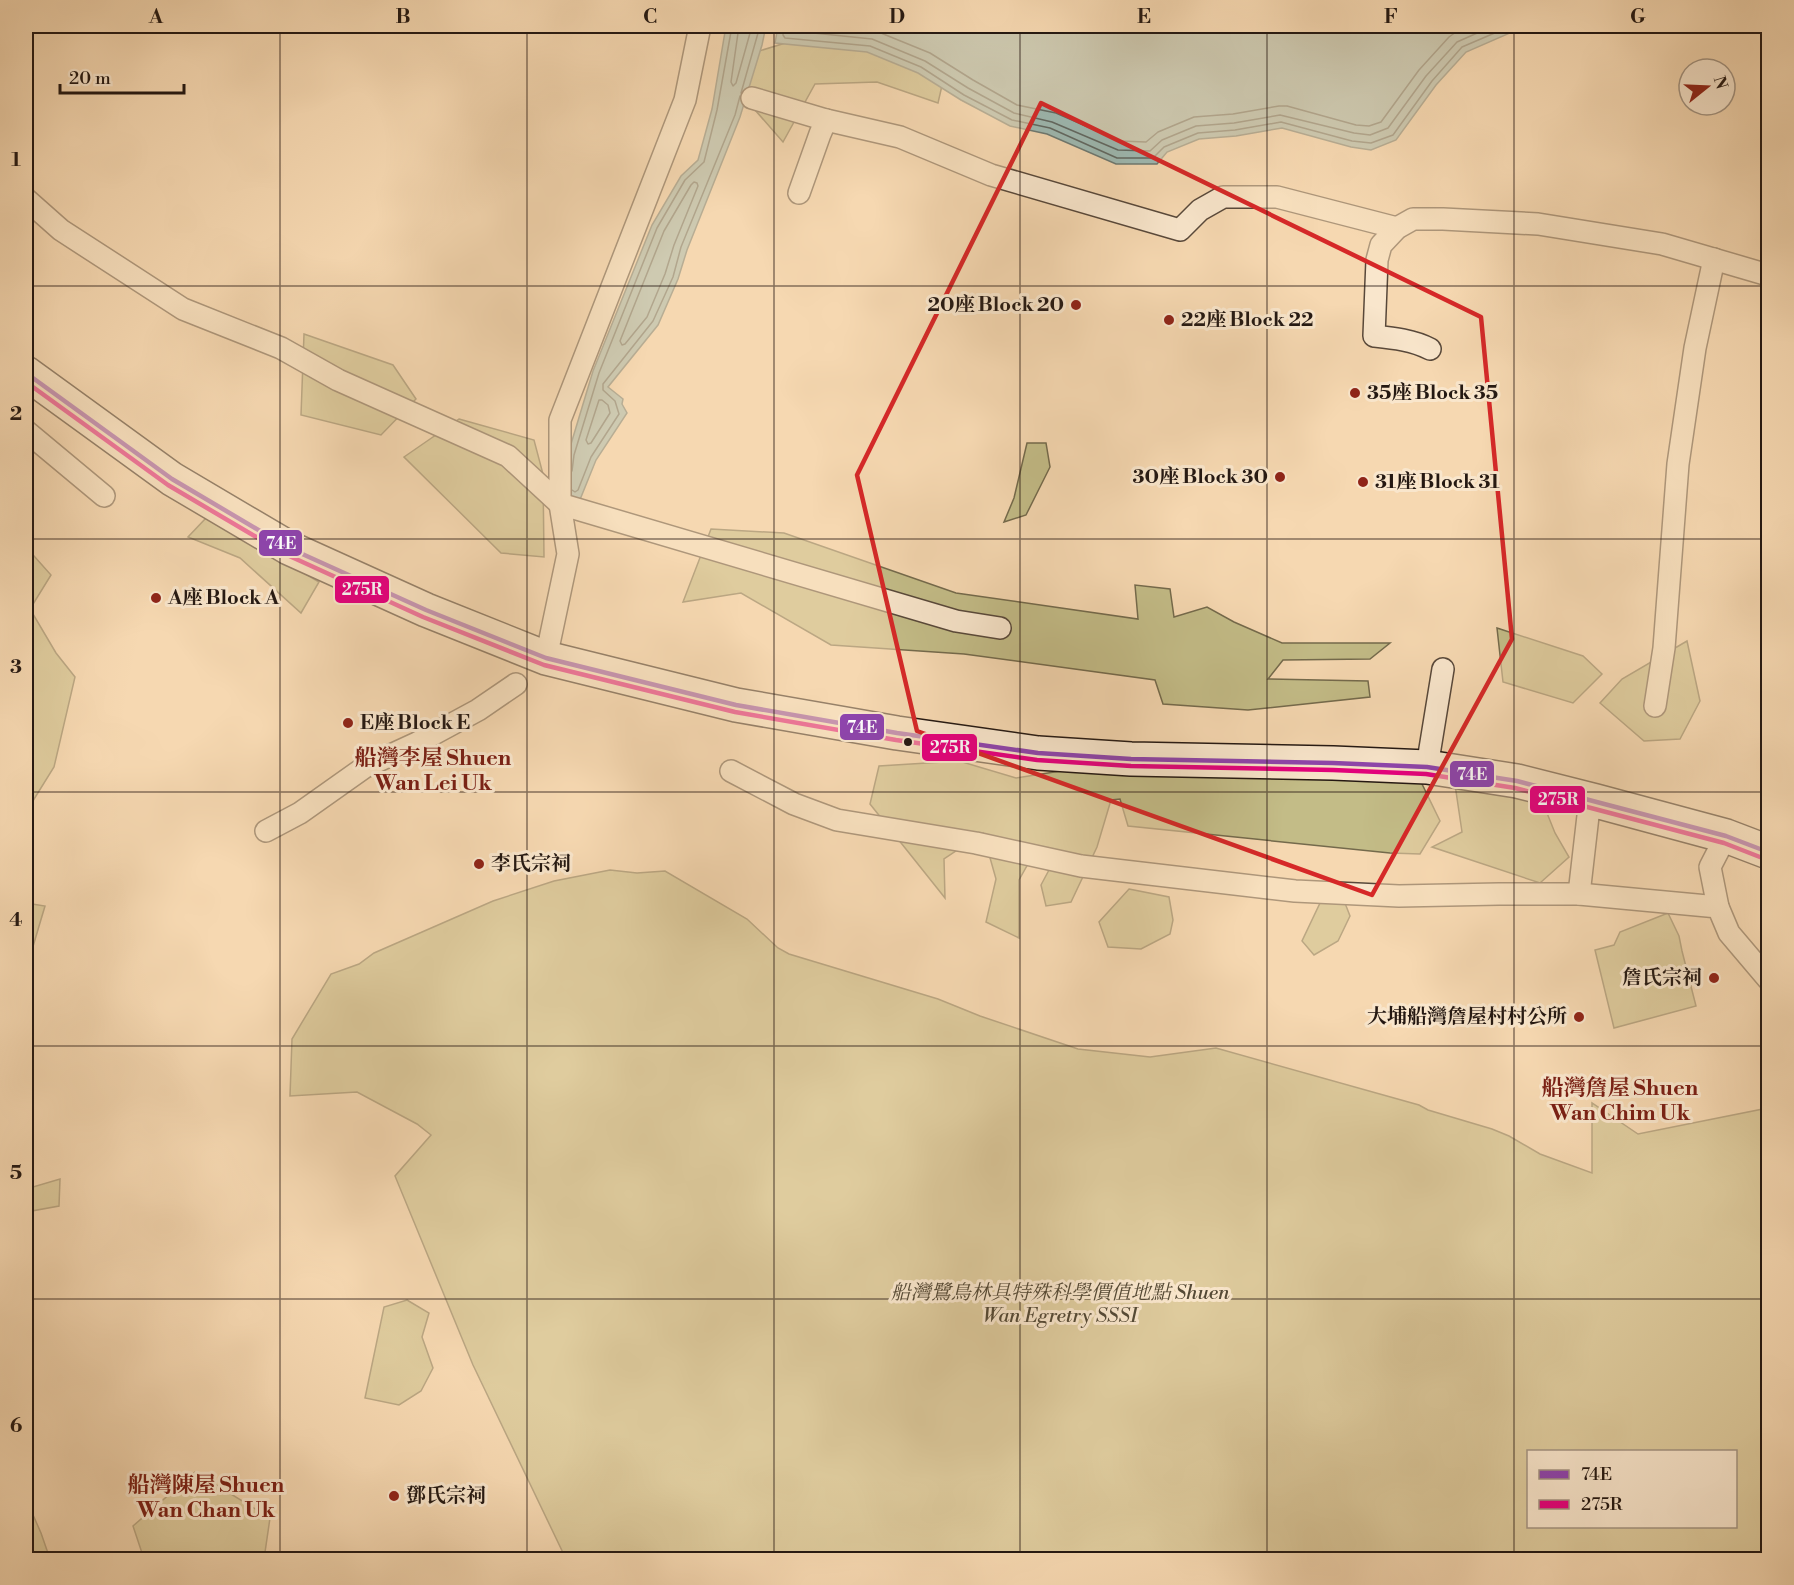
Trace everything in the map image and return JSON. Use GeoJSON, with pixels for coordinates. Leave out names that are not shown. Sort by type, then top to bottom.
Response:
{"type":"FeatureCollection","features":[{"type":"Feature","properties":{"kind":"main road"},"geometry":{"type":"LineString","coordinates":[[26,373],[172,478],[289,548],[426,610],[546,658],[736,705],[897,733],[1038,753],[1131,759],[1427,767],[1517,781],[1726,836],[1768,852]]}},
{"type":"Feature","properties":{"kind":"lane"},"geometry":{"type":"LineString","coordinates":[[546,658],[568,554],[560,504],[560,420],[685,100],[700,26]]}},
{"type":"Feature","properties":{"kind":"lane"},"geometry":{"type":"LineString","coordinates":[[752,98],[826,120],[900,137],[991,175],[1180,230],[1200,210],[1223,197],[1277,197],[1397,228]]}},
{"type":"Feature","properties":{"kind":"lane"},"geometry":{"type":"LineString","coordinates":[[799,193],[826,120]]}},
{"type":"Feature","properties":{"kind":"lane"},"geometry":{"type":"LineString","coordinates":[[26,199],[61,230],[183,309],[281,348],[338,380],[508,456],[560,504],[944,617],[1000,628]]}},
{"type":"Feature","properties":{"kind":"lane"},"geometry":{"type":"LineString","coordinates":[[1430,349],[1401,339],[1374,336],[1377,260],[1381,245],[1397,228],[1413,219],[1538,224],[1662,244],[1768,275]]}},
{"type":"Feature","properties":{"kind":"lane"},"geometry":{"type":"LineString","coordinates":[[1655,706],[1664,648],[1678,464],[1696,339],[1714,259]]}},
{"type":"Feature","properties":{"kind":"lane"},"geometry":{"type":"LineString","coordinates":[[26,431],[104,496]]}},
{"type":"Feature","properties":{"kind":"lane"},"geometry":{"type":"LineString","coordinates":[[1427,767],[1443,669]]}},
{"type":"Feature","properties":{"kind":"lane"},"geometry":{"type":"LineString","coordinates":[[266,831],[300,813],[365,767],[417,743],[478,710],[516,684]]}},
{"type":"Feature","properties":{"kind":"lane"},"geometry":{"type":"LineString","coordinates":[[731,771],[794,804],[837,820],[976,843],[1081,866],[1295,891],[1399,896],[1579,894],[1718,907]]}},
{"type":"Feature","properties":{"kind":"lane"},"geometry":{"type":"LineString","coordinates":[[1579,894],[1588,816],[1596,801]]}},
{"type":"Feature","properties":{"kind":"lane"},"geometry":{"type":"LineString","coordinates":[[1726,836],[1710,867],[1718,907],[1730,933],[1768,979]]}},
{"type":"Feature","properties":{"kind":"highlighted area"},"geometry":{"type":"Polygon","coordinates":[[[1041,103],[1481,317],[1512,639],[1372,895],[917,731],[857,475],[1041,103]]]}},
{"type":"Feature","properties":{"kind":"green space"},"geometry":{"type":"Polygon","coordinates":[[[841,26],[946,68],[938,103],[877,82],[815,84],[783,142],[728,79],[746,55],[841,26]]]}},
{"type":"Feature","properties":{"kind":"green space"},"geometry":{"type":"Polygon","coordinates":[[[304,334],[393,365],[416,399],[381,435],[301,415],[304,334]]]}},
{"type":"Feature","properties":{"kind":"green space"},"geometry":{"type":"Polygon","coordinates":[[[459,419],[534,440],[543,474],[544,557],[501,553],[404,457],[459,419]]]}},
{"type":"Feature","properties":{"kind":"green space"},"geometry":{"type":"Polygon","coordinates":[[[1027,443],[1046,443],[1050,467],[1026,515],[1004,522],[1014,498],[1027,443]]]}},
{"type":"Feature","properties":{"kind":"green space"},"geometry":{"type":"Polygon","coordinates":[[[224,499],[247,539],[319,582],[301,613],[240,558],[188,537],[224,499]]]}},
{"type":"Feature","properties":{"kind":"green space"},"geometry":{"type":"Polygon","coordinates":[[[711,529],[784,533],[956,593],[1138,619],[1135,585],[1170,589],[1174,617],[1207,607],[1234,622],[1282,643],[1390,643],[1370,659],[1283,660],[1268,679],[1368,681],[1370,697],[1248,710],[1163,704],[1155,680],[964,654],[831,645],[741,593],[683,602],[711,529]]]}},
{"type":"Feature","properties":{"kind":"green space"},"geometry":{"type":"Polygon","coordinates":[[[26,547],[51,575],[30,609],[56,653],[75,677],[54,767],[31,804],[26,805],[26,547]]]}},
{"type":"Feature","properties":{"kind":"green space"},"geometry":{"type":"Polygon","coordinates":[[[1497,628],[1583,656],[1602,674],[1573,703],[1503,682],[1497,628]]]}},
{"type":"Feature","properties":{"kind":"green space"},"geometry":{"type":"Polygon","coordinates":[[[1687,641],[1700,701],[1680,739],[1644,741],[1600,703],[1622,679],[1687,641]]]}},
{"type":"Feature","properties":{"kind":"green space"},"geometry":{"type":"Polygon","coordinates":[[[1201,749],[1421,782],[1440,821],[1420,854],[1390,853],[1128,826],[1120,799],[1111,800],[1097,847],[1071,902],[1046,906],[1041,885],[1058,853],[1037,848],[1019,880],[1019,938],[986,922],[996,879],[983,833],[944,859],[945,898],[870,804],[879,766],[959,761],[1016,778],[1201,749]]]}},
{"type":"Feature","properties":{"kind":"green space"},"geometry":{"type":"Polygon","coordinates":[[[1453,771],[1541,798],[1555,833],[1569,857],[1540,883],[1432,847],[1462,832],[1453,771]]]}},
{"type":"Feature","properties":{"kind":"green space","name":"船灣鷺鳥林具特殊科學價值地點 Shuen Wan Egretry SSSI"},"geometry":{"type":"Polygon","coordinates":[[[610,870],[637,873],[665,871],[747,919],[778,948],[789,954],[938,999],[980,1016],[1078,1049],[1150,1057],[1216,1048],[1419,1105],[1428,1110],[1492,1129],[1540,1154],[1592,1173],[1592,1103],[1638,1134],[1768,1108],[1768,1559],[566,1559],[473,1365],[395,1176],[431,1135],[417,1124],[357,1092],[290,1096],[292,1039],[331,974],[359,964],[374,953],[493,901],[554,881],[610,870]]]}},
{"type":"Feature","properties":{"kind":"green space"},"geometry":{"type":"Polygon","coordinates":[[[1129,889],[1169,897],[1173,920],[1170,934],[1141,949],[1108,947],[1099,922],[1129,889]]]}},
{"type":"Feature","properties":{"kind":"green space"},"geometry":{"type":"Polygon","coordinates":[[[1343,898],[1350,916],[1338,941],[1314,955],[1302,941],[1321,901],[1343,898]]]}},
{"type":"Feature","properties":{"kind":"green space"},"geometry":{"type":"Polygon","coordinates":[[[26,903],[45,906],[26,970],[26,903]]]}},
{"type":"Feature","properties":{"kind":"green space"},"geometry":{"type":"Polygon","coordinates":[[[1668,913],[1679,936],[1696,1006],[1614,1028],[1595,950],[1614,945],[1620,932],[1668,913]]]}},
{"type":"Feature","properties":{"kind":"green space"},"geometry":{"type":"Polygon","coordinates":[[[60,1179],[59,1206],[26,1212],[26,1189],[60,1179]]]}},
{"type":"Feature","properties":{"kind":"green space"},"geometry":{"type":"Polygon","coordinates":[[[407,1300],[429,1313],[422,1337],[433,1368],[421,1391],[399,1405],[365,1398],[384,1307],[407,1300]]]}},
{"type":"Feature","properties":{"kind":"green space"},"geometry":{"type":"Polygon","coordinates":[[[195,1472],[270,1518],[264,1559],[144,1559],[133,1526],[195,1472]]]}},
{"type":"Feature","properties":{"kind":"green space"},"geometry":{"type":"Polygon","coordinates":[[[26,1499],[41,1533],[50,1559],[26,1559],[26,1499]]]}},
{"type":"Feature","properties":{"kind":"water"},"geometry":{"type":"Polygon","coordinates":[[[726,26],[766,26],[740,117],[658,325],[608,387],[623,399],[622,404],[627,413],[596,460],[579,502],[564,492],[568,454],[593,371],[652,225],[681,176],[698,160],[712,109],[726,26]]]}},
{"type":"Feature","properties":{"kind":"water"},"geometry":{"type":"Polygon","coordinates":[[[778,26],[1526,26],[1466,52],[1436,85],[1396,140],[1371,150],[1351,147],[1282,128],[1236,136],[1199,139],[1167,152],[1157,164],[1116,164],[1047,134],[1010,126],[961,100],[918,73],[867,52],[775,43],[778,26]]]}},
{"type":"Feature","properties":{"kind":"transit line","name":"74E"},"geometry":{"type":"LineString","coordinates":[[26,373],[172,479],[289,548],[426,610],[546,658],[736,705],[897,733],[1038,753],[1131,759],[1427,767],[1517,781],[1726,836],[1768,852]]}},
{"type":"Feature","properties":{"kind":"transit line","name":"275R"},"geometry":{"type":"LineString","coordinates":[[26,382],[168,485],[285,554],[423,617],[544,665],[735,712],[896,740],[1037,760],[1131,766],[1426,774],[1515,788],[1724,843],[1765,859]]}},
{"type":"Feature","properties":{"kind":"place","name":"20座 Block 20"},"geometry":{"type":"Point","coordinates":[1076,305]}},
{"type":"Feature","properties":{"kind":"place","name":"22座 Block 22"},"geometry":{"type":"Point","coordinates":[1169,320]}},
{"type":"Feature","properties":{"kind":"place","name":"35座 Block 35"},"geometry":{"type":"Point","coordinates":[1355,393]}},
{"type":"Feature","properties":{"kind":"place","name":"30座 Block 30"},"geometry":{"type":"Point","coordinates":[1280,477]}},
{"type":"Feature","properties":{"kind":"place","name":"31座 Block 31"},"geometry":{"type":"Point","coordinates":[1363,482]}},
{"type":"Feature","properties":{"kind":"place","name":"A座 Block A"},"geometry":{"type":"Point","coordinates":[156,598]}},
{"type":"Feature","properties":{"kind":"place","name":"E座 Block E"},"geometry":{"type":"Point","coordinates":[348,723]}},
{"type":"Feature","properties":{"kind":"place","name":"李氏宗祠"},"geometry":{"type":"Point","coordinates":[479,864]}},
{"type":"Feature","properties":{"kind":"place","name":"詹氏宗祠"},"geometry":{"type":"Point","coordinates":[1714,978]}},
{"type":"Feature","properties":{"kind":"place","name":"大埔船灣詹屋村村公所"},"geometry":{"type":"Point","coordinates":[1579,1017]}},
{"type":"Feature","properties":{"kind":"place","name":"鄧氏宗祠"},"geometry":{"type":"Point","coordinates":[394,1496]}},
{"type":"Feature","properties":{"kind":"district","name":"船灣李屋 Shuen Wan Lei Uk"},"geometry":{"type":"Point","coordinates":[433,770]}},
{"type":"Feature","properties":{"kind":"district","name":"船灣詹屋 Shuen Wan Chim Uk"},"geometry":{"type":"Point","coordinates":[1620,1100]}},
{"type":"Feature","properties":{"kind":"district","name":"船灣陳屋 Shuen Wan Chan Uk"},"geometry":{"type":"Point","coordinates":[206,1498]}}]}
